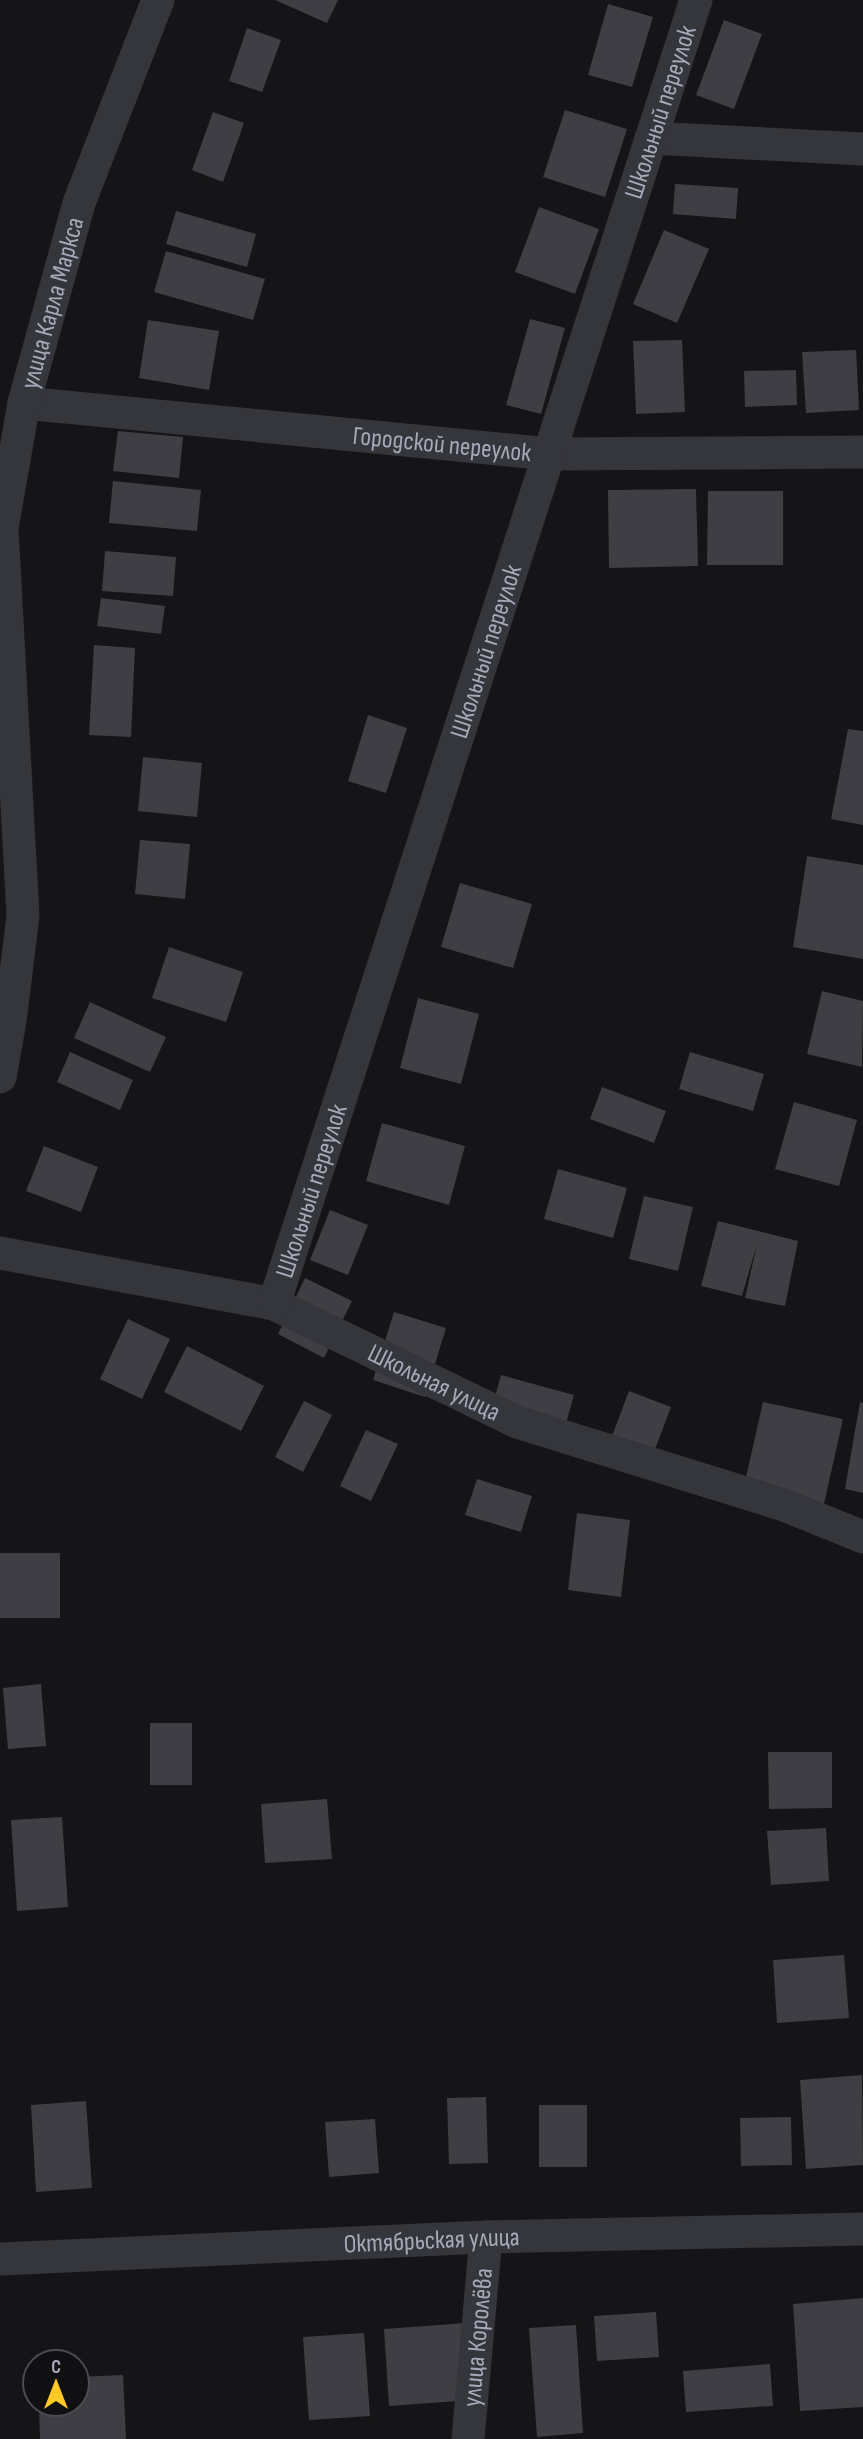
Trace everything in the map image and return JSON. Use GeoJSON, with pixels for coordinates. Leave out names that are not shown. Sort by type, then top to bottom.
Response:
{"type":"FeatureCollection","features":[{"type":"Feature","properties":{"kind":"street","name":"улица Карла Маркса"},"geometry":{"type":"LineString","coordinates":[[0,1077],[23,916],[1,528],[24,403],[79,203],[158,0]]}},
{"type":"Feature","properties":{"kind":"street","name":"Школьный переулок"},"geometry":{"type":"LineString","coordinates":[[274,1304],[695,0]]}},
{"type":"Feature","properties":{"kind":"street"},"geometry":{"type":"LineString","coordinates":[[651,138],[863,149]]}},
{"type":"Feature","properties":{"kind":"street","name":"Городской переулок"},"geometry":{"type":"LineString","coordinates":[[24,403],[550,454],[863,452]]}},
{"type":"Feature","properties":{"kind":"street","name":"Школьная улица"},"geometry":{"type":"LineString","coordinates":[[0,1253],[274,1304],[517,1422],[784,1505],[863,1537]]}},
{"type":"Feature","properties":{"kind":"street","name":"Октябрьская улица"},"geometry":{"type":"LineString","coordinates":[[0,2259],[486,2237],[863,2229]]}},
{"type":"Feature","properties":{"kind":"street","name":"улица Королёва"},"geometry":{"type":"LineString","coordinates":[[468,2439],[486,2237]]}},
{"type":"Feature","properties":{"kind":"building"},"geometry":{"type":"Polygon","coordinates":[[[275,0],[338,0],[327,23],[275,0]]]}},
{"type":"Feature","properties":{"kind":"building"},"geometry":{"type":"Polygon","coordinates":[[[608,4],[653,17],[632,87],[588,75],[608,4]]]}},
{"type":"Feature","properties":{"kind":"building"},"geometry":{"type":"Polygon","coordinates":[[[724,20],[762,34],[734,109],[696,95],[724,20]]]}},
{"type":"Feature","properties":{"kind":"building"},"geometry":{"type":"Polygon","coordinates":[[[247,28],[281,40],[262,92],[229,81],[247,28]]]}},
{"type":"Feature","properties":{"kind":"building"},"geometry":{"type":"Polygon","coordinates":[[[565,110],[627,129],[605,197],[543,177],[565,110]]]}},
{"type":"Feature","properties":{"kind":"building"},"geometry":{"type":"Polygon","coordinates":[[[213,112],[244,123],[223,182],[192,170],[213,112]]]}},
{"type":"Feature","properties":{"kind":"building"},"geometry":{"type":"Polygon","coordinates":[[[675,184],[738,188],[736,219],[673,214],[675,184]]]}},
{"type":"Feature","properties":{"kind":"building"},"geometry":{"type":"Polygon","coordinates":[[[539,207],[599,229],[575,294],[515,272],[539,207]]]}},
{"type":"Feature","properties":{"kind":"building"},"geometry":{"type":"Polygon","coordinates":[[[176,211],[256,234],[247,267],[166,244],[176,211]]]}},
{"type":"Feature","properties":{"kind":"building"},"geometry":{"type":"Polygon","coordinates":[[[664,230],[709,249],[677,323],[633,304],[664,230]]]}},
{"type":"Feature","properties":{"kind":"building"},"geometry":{"type":"Polygon","coordinates":[[[166,251],[265,279],[253,320],[154,292],[166,251]]]}},
{"type":"Feature","properties":{"kind":"building"},"geometry":{"type":"Polygon","coordinates":[[[530,319],[565,328],[541,414],[506,405],[530,319]]]}},
{"type":"Feature","properties":{"kind":"building"},"geometry":{"type":"Polygon","coordinates":[[[148,320],[219,331],[209,390],[139,378],[148,320]]]}},
{"type":"Feature","properties":{"kind":"building"},"geometry":{"type":"Polygon","coordinates":[[[682,340],[685,412],[636,414],[633,341],[682,340]]]}},
{"type":"Feature","properties":{"kind":"building"},"geometry":{"type":"Polygon","coordinates":[[[856,350],[859,410],[806,413],[802,352],[856,350]]]}},
{"type":"Feature","properties":{"kind":"building"},"geometry":{"type":"Polygon","coordinates":[[[796,370],[797,405],[745,407],[744,371],[796,370]]]}},
{"type":"Feature","properties":{"kind":"building"},"geometry":{"type":"Polygon","coordinates":[[[118,431],[183,437],[179,478],[113,471],[118,431]]]}},
{"type":"Feature","properties":{"kind":"building"},"geometry":{"type":"Polygon","coordinates":[[[113,481],[201,490],[197,531],[109,523],[113,481]]]}},
{"type":"Feature","properties":{"kind":"building"},"geometry":{"type":"Polygon","coordinates":[[[696,489],[698,566],[609,568],[608,490],[696,489]]]}},
{"type":"Feature","properties":{"kind":"building"},"geometry":{"type":"Polygon","coordinates":[[[708,491],[783,491],[783,565],[707,565],[708,491]]]}},
{"type":"Feature","properties":{"kind":"building"},"geometry":{"type":"Polygon","coordinates":[[[105,551],[176,557],[173,596],[102,591],[105,551]]]}},
{"type":"Feature","properties":{"kind":"building"},"geometry":{"type":"Polygon","coordinates":[[[101,598],[165,606],[161,634],[97,626],[101,598]]]}},
{"type":"Feature","properties":{"kind":"building"},"geometry":{"type":"Polygon","coordinates":[[[94,645],[135,648],[131,737],[89,735],[94,645]]]}},
{"type":"Feature","properties":{"kind":"building"},"geometry":{"type":"Polygon","coordinates":[[[368,715],[407,728],[386,793],[348,781],[368,715]]]}},
{"type":"Feature","properties":{"kind":"building"},"geometry":{"type":"Polygon","coordinates":[[[848,729],[863,731],[863,825],[831,819],[848,729]]]}},
{"type":"Feature","properties":{"kind":"building"},"geometry":{"type":"Polygon","coordinates":[[[143,757],[202,763],[197,817],[138,811],[143,757]]]}},
{"type":"Feature","properties":{"kind":"building"},"geometry":{"type":"Polygon","coordinates":[[[140,840],[190,844],[185,899],[135,894],[140,840]]]}},
{"type":"Feature","properties":{"kind":"building"},"geometry":{"type":"Polygon","coordinates":[[[807,856],[863,865],[863,959],[793,947],[807,856]]]}},
{"type":"Feature","properties":{"kind":"building"},"geometry":{"type":"Polygon","coordinates":[[[460,883],[532,904],[513,968],[441,947],[460,883]]]}},
{"type":"Feature","properties":{"kind":"building"},"geometry":{"type":"Polygon","coordinates":[[[169,947],[243,972],[226,1022],[152,998],[169,947]]]}},
{"type":"Feature","properties":{"kind":"building"},"geometry":{"type":"Polygon","coordinates":[[[822,991],[863,1001],[862,1067],[807,1054],[822,991]]]}},
{"type":"Feature","properties":{"kind":"building"},"geometry":{"type":"Polygon","coordinates":[[[418,998],[479,1014],[461,1084],[400,1068],[418,998]]]}},
{"type":"Feature","properties":{"kind":"building"},"geometry":{"type":"Polygon","coordinates":[[[90,1002],[166,1037],[150,1072],[74,1038],[90,1002]]]}},
{"type":"Feature","properties":{"kind":"building"},"geometry":{"type":"Polygon","coordinates":[[[70,1052],[133,1080],[120,1110],[57,1082],[70,1052]]]}},
{"type":"Feature","properties":{"kind":"building"},"geometry":{"type":"Polygon","coordinates":[[[690,1052],[764,1074],[753,1111],[679,1089],[690,1052]]]}},
{"type":"Feature","properties":{"kind":"building"},"geometry":{"type":"Polygon","coordinates":[[[602,1087],[666,1111],[654,1143],[590,1119],[602,1087]]]}},
{"type":"Feature","properties":{"kind":"building"},"geometry":{"type":"Polygon","coordinates":[[[794,1102],[857,1120],[839,1186],[775,1169],[794,1102]]]}},
{"type":"Feature","properties":{"kind":"building"},"geometry":{"type":"Polygon","coordinates":[[[382,1123],[465,1146],[449,1205],[366,1181],[382,1123]]]}},
{"type":"Feature","properties":{"kind":"building"},"geometry":{"type":"Polygon","coordinates":[[[44,1146],[98,1167],[81,1212],[26,1191],[44,1146]]]}},
{"type":"Feature","properties":{"kind":"building"},"geometry":{"type":"Polygon","coordinates":[[[558,1169],[627,1188],[613,1238],[544,1219],[558,1169]]]}},
{"type":"Feature","properties":{"kind":"building"},"geometry":{"type":"Polygon","coordinates":[[[644,1196],[693,1207],[678,1271],[629,1259],[644,1196]]]}},
{"type":"Feature","properties":{"kind":"building"},"geometry":{"type":"Polygon","coordinates":[[[330,1210],[368,1225],[348,1275],[310,1260],[330,1210]]]}},
{"type":"Feature","properties":{"kind":"building"},"geometry":{"type":"Polygon","coordinates":[[[718,1221],[798,1241],[785,1306],[745,1298],[757,1244],[742,1296],[701,1286],[718,1221]]]}},
{"type":"Feature","properties":{"kind":"building"},"geometry":{"type":"Polygon","coordinates":[[[305,1278],[352,1301],[324,1358],[278,1334],[305,1278]]]}},
{"type":"Feature","properties":{"kind":"building"},"geometry":{"type":"Polygon","coordinates":[[[394,1312],[446,1328],[425,1397],[373,1380],[394,1312]]]}},
{"type":"Feature","properties":{"kind":"building"},"geometry":{"type":"Polygon","coordinates":[[[128,1319],[170,1339],[142,1399],[100,1379],[128,1319]]]}},
{"type":"Feature","properties":{"kind":"building"},"geometry":{"type":"Polygon","coordinates":[[[187,1346],[264,1386],[241,1431],[164,1392],[187,1346]]]}},
{"type":"Feature","properties":{"kind":"building"},"geometry":{"type":"Polygon","coordinates":[[[501,1375],[574,1395],[563,1434],[490,1415],[501,1375]]]}},
{"type":"Feature","properties":{"kind":"building"},"geometry":{"type":"Polygon","coordinates":[[[629,1391],[671,1407],[651,1460],[609,1444],[629,1391]]]}},
{"type":"Feature","properties":{"kind":"building"},"geometry":{"type":"Polygon","coordinates":[[[304,1401],[332,1415],[303,1472],[275,1457],[304,1401]]]}},
{"type":"Feature","properties":{"kind":"building"},"geometry":{"type":"Polygon","coordinates":[[[763,1402],[843,1419],[824,1504],[744,1486],[763,1402]]]}},
{"type":"Feature","properties":{"kind":"building"},"geometry":{"type":"Polygon","coordinates":[[[860,1402],[863,1403],[863,1493],[845,1489],[860,1402]]]}},
{"type":"Feature","properties":{"kind":"building"},"geometry":{"type":"Polygon","coordinates":[[[366,1430],[398,1444],[371,1501],[340,1486],[366,1430]]]}},
{"type":"Feature","properties":{"kind":"building"},"geometry":{"type":"Polygon","coordinates":[[[477,1479],[532,1496],[521,1532],[465,1515],[477,1479]]]}},
{"type":"Feature","properties":{"kind":"building"},"geometry":{"type":"Polygon","coordinates":[[[577,1513],[630,1520],[621,1597],[568,1590],[577,1513]]]}},
{"type":"Feature","properties":{"kind":"building"},"geometry":{"type":"Polygon","coordinates":[[[0,1553],[60,1553],[60,1618],[0,1618],[0,1553]]]}},
{"type":"Feature","properties":{"kind":"building"},"geometry":{"type":"Polygon","coordinates":[[[41,1684],[46,1746],[8,1749],[3,1688],[41,1684]]]}},
{"type":"Feature","properties":{"kind":"building"},"geometry":{"type":"Polygon","coordinates":[[[150,1723],[192,1723],[192,1785],[150,1785],[150,1723]]]}},
{"type":"Feature","properties":{"kind":"building"},"geometry":{"type":"Polygon","coordinates":[[[768,1752],[832,1752],[832,1808],[769,1809],[768,1752]]]}},
{"type":"Feature","properties":{"kind":"building"},"geometry":{"type":"Polygon","coordinates":[[[327,1799],[332,1859],[265,1863],[261,1804],[327,1799]]]}},
{"type":"Feature","properties":{"kind":"building"},"geometry":{"type":"Polygon","coordinates":[[[62,1817],[68,1907],[17,1911],[11,1820],[62,1817]]]}},
{"type":"Feature","properties":{"kind":"building"},"geometry":{"type":"Polygon","coordinates":[[[826,1828],[829,1881],[771,1885],[767,1831],[826,1828]]]}},
{"type":"Feature","properties":{"kind":"building"},"geometry":{"type":"Polygon","coordinates":[[[844,1955],[849,2018],[777,2023],[773,1960],[844,1955]]]}},
{"type":"Feature","properties":{"kind":"building"},"geometry":{"type":"Polygon","coordinates":[[[862,2075],[863,2165],[806,2169],[800,2080],[862,2075]]]}},
{"type":"Feature","properties":{"kind":"building"},"geometry":{"type":"Polygon","coordinates":[[[486,2097],[488,2163],[449,2164],[447,2098],[486,2097]]]}},
{"type":"Feature","properties":{"kind":"building"},"geometry":{"type":"Polygon","coordinates":[[[86,2101],[92,2188],[36,2192],[31,2105],[86,2101]]]}},
{"type":"Feature","properties":{"kind":"building"},"geometry":{"type":"Polygon","coordinates":[[[539,2105],[587,2105],[587,2167],[539,2167],[539,2105]]]}},
{"type":"Feature","properties":{"kind":"building"},"geometry":{"type":"Polygon","coordinates":[[[791,2117],[792,2165],[741,2166],[740,2118],[791,2117]]]}},
{"type":"Feature","properties":{"kind":"building"},"geometry":{"type":"Polygon","coordinates":[[[375,2119],[379,2173],[329,2177],[325,2122],[375,2119]]]}},
{"type":"Feature","properties":{"kind":"building"},"geometry":{"type":"Polygon","coordinates":[[[863,2298],[863,2407],[800,2411],[793,2304],[863,2298]]]}},
{"type":"Feature","properties":{"kind":"building"},"geometry":{"type":"Polygon","coordinates":[[[656,2312],[659,2357],[597,2361],[594,2316],[656,2312]]]}},
{"type":"Feature","properties":{"kind":"building"},"geometry":{"type":"Polygon","coordinates":[[[466,2323],[472,2400],[389,2406],[384,2329],[466,2323]]]}},
{"type":"Feature","properties":{"kind":"building"},"geometry":{"type":"Polygon","coordinates":[[[576,2325],[583,2433],[537,2437],[529,2328],[576,2325]]]}},
{"type":"Feature","properties":{"kind":"building"},"geometry":{"type":"Polygon","coordinates":[[[364,2333],[370,2416],[309,2420],[303,2337],[364,2333]]]}},
{"type":"Feature","properties":{"kind":"building"},"geometry":{"type":"Polygon","coordinates":[[[770,2364],[773,2406],[686,2412],[683,2371],[770,2364]]]}},
{"type":"Feature","properties":{"kind":"building"},"geometry":{"type":"Polygon","coordinates":[[[123,2375],[126,2439],[40,2439],[39,2418],[91,2418],[91,2376],[123,2375]]]}}]}
